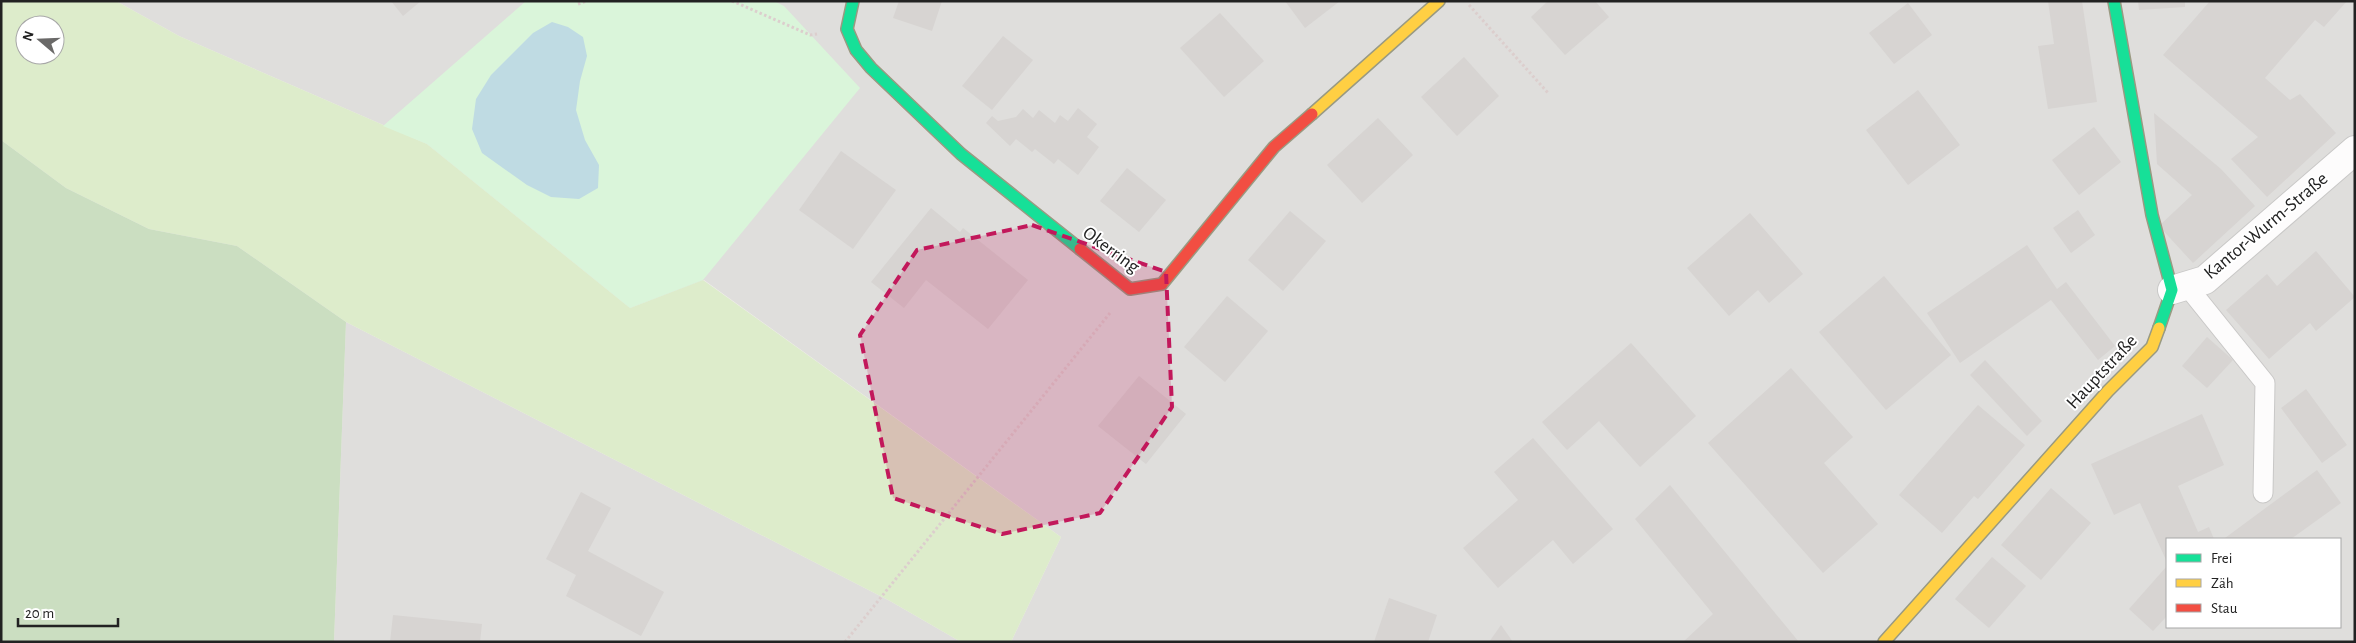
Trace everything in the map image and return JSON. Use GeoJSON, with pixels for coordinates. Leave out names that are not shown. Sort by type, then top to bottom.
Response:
{"type":"FeatureCollection","features":[{"type":"Feature","properties":{"kind":"street"},"geometry":{"type":"LineString","coordinates":[[847,29],[853,1]]}},
{"type":"Feature","properties":{"kind":"street","name":"Okerring"},"geometry":{"type":"LineString","coordinates":[[847,29],[856,50],[871,68],[961,154],[1130,289],[1162,284],[1274,147],[1439,1]]}},
{"type":"Feature","properties":{"kind":"street"},"geometry":{"type":"LineString","coordinates":[[2114,1],[2152,215],[2179,288]]}},
{"type":"Feature","properties":{"kind":"street","name":"Kantor-Wurm-Straße"},"geometry":{"type":"LineString","coordinates":[[2179,288],[2205,280],[2355,150]]}},
{"type":"Feature","properties":{"kind":"street","name":"Hauptstraße"},"geometry":{"type":"LineString","coordinates":[[1884,642],[2108,391],[2152,347],[2179,288]]}},
{"type":"Feature","properties":{"kind":"lane"},"geometry":{"type":"LineString","coordinates":[[2179,288],[2265,383],[2263,493]]}},
{"type":"Feature","properties":{"kind":"path"},"geometry":{"type":"LineString","coordinates":[[578,4],[587,1]]}},
{"type":"Feature","properties":{"kind":"path"},"geometry":{"type":"LineString","coordinates":[[732,1],[810,35],[847,29]]}},
{"type":"Feature","properties":{"kind":"path"},"geometry":{"type":"LineString","coordinates":[[1465,1],[1549,94]]}},
{"type":"Feature","properties":{"kind":"path"},"geometry":{"type":"LineString","coordinates":[[845,642],[1130,289]]}},
{"type":"Feature","properties":{"kind":"highlighted area"},"geometry":{"type":"Polygon","coordinates":[[[1032,225],[1166,272],[1172,407],[1100,513],[1002,534],[893,498],[860,335],[917,250],[1032,225]]]}},
{"type":"Feature","properties":{"kind":"shaded area"},"geometry":{"type":"Polygon","coordinates":[[[116,1],[2355,1],[2355,642],[1011,642],[1061,537],[704,280],[630,308],[427,144],[179,36],[116,1]]]}},
{"type":"Feature","properties":{"kind":"shaded area"},"geometry":{"type":"Polygon","coordinates":[[[346,322],[890,601],[961,642],[334,642],[346,322]]]}},
{"type":"Feature","properties":{"kind":"green space"},"geometry":{"type":"Polygon","coordinates":[[[1,1],[116,1],[179,36],[427,144],[630,308],[703,280],[1061,537],[1011,642],[961,642],[890,601],[346,322],[237,246],[149,229],[66,188],[1,140],[1,1]]]}},
{"type":"Feature","properties":{"kind":"green space"},"geometry":{"type":"Polygon","coordinates":[[[526,1],[774,1],[784,6],[860,88],[703,280],[630,308],[427,144],[383,126],[526,1]]]}},
{"type":"Feature","properties":{"kind":"green space"},"geometry":{"type":"Polygon","coordinates":[[[1,140],[66,188],[149,229],[237,246],[346,322],[334,642],[1,642],[1,140]]]}},
{"type":"Feature","properties":{"kind":"water"},"geometry":{"type":"Polygon","coordinates":[[[552,22],[568,27],[583,37],[587,56],[580,81],[576,110],[585,140],[599,165],[598,188],[579,199],[551,197],[527,185],[482,153],[472,129],[476,99],[491,75],[533,33],[552,22]]]}},
{"type":"Feature","properties":{"kind":"building"},"geometry":{"type":"Polygon","coordinates":[[[391,1],[421,1],[403,16],[391,1]]]}},
{"type":"Feature","properties":{"kind":"building"},"geometry":{"type":"Polygon","coordinates":[[[899,1],[942,1],[932,31],[893,18],[899,1]]]}},
{"type":"Feature","properties":{"kind":"building"},"geometry":{"type":"Polygon","coordinates":[[[1285,1],[1340,1],[1305,28],[1285,1]]]}},
{"type":"Feature","properties":{"kind":"building"},"geometry":{"type":"Polygon","coordinates":[[[1548,1],[1595,1],[1609,17],[1565,55],[1531,17],[1548,1]]]}},
{"type":"Feature","properties":{"kind":"building"},"geometry":{"type":"Polygon","coordinates":[[[2048,1],[2082,1],[2097,102],[2048,109],[2038,46],[2054,44],[2048,1]]]}},
{"type":"Feature","properties":{"kind":"building"},"geometry":{"type":"Polygon","coordinates":[[[2138,1],[2185,1],[2185,7],[2139,10],[2138,1]]]}},
{"type":"Feature","properties":{"kind":"building"},"geometry":{"type":"Polygon","coordinates":[[[2210,1],[2347,1],[2324,27],[2315,20],[2265,78],[2290,100],[2300,94],[2336,133],[2267,197],[2231,159],[2258,137],[2163,55],[2210,1]]]}},
{"type":"Feature","properties":{"kind":"building"},"geometry":{"type":"Polygon","coordinates":[[[1908,3],[1932,35],[1894,64],[1869,33],[1908,3]]]}},
{"type":"Feature","properties":{"kind":"building"},"geometry":{"type":"Polygon","coordinates":[[[1220,13],[1264,61],[1224,97],[1180,48],[1220,13]]]}},
{"type":"Feature","properties":{"kind":"building"},"geometry":{"type":"Polygon","coordinates":[[[1003,36],[1033,60],[992,110],[962,86],[1003,36]]]}},
{"type":"Feature","properties":{"kind":"building"},"geometry":{"type":"Polygon","coordinates":[[[1464,57],[1499,96],[1457,136],[1421,97],[1464,57]]]}},
{"type":"Feature","properties":{"kind":"building"},"geometry":{"type":"Polygon","coordinates":[[[1918,90],[1960,145],[1908,185],[1866,130],[1918,90]]]}},
{"type":"Feature","properties":{"kind":"building"},"geometry":{"type":"Polygon","coordinates":[[[1078,108],[1097,124],[1087,137],[1099,147],[1078,175],[1058,159],[1054,164],[1035,149],[1032,152],[1016,139],[1010,146],[986,123],[992,116],[998,121],[1016,117],[1023,109],[1033,118],[1039,110],[1055,123],[1060,115],[1068,121],[1078,108]]]}},
{"type":"Feature","properties":{"kind":"building"},"geometry":{"type":"Polygon","coordinates":[[[2154,113],[2221,169],[2255,206],[2193,263],[2159,226],[2192,195],[2157,164],[2154,113]]]}},
{"type":"Feature","properties":{"kind":"building"},"geometry":{"type":"Polygon","coordinates":[[[1378,118],[1413,155],[1362,203],[1327,165],[1378,118]]]}},
{"type":"Feature","properties":{"kind":"building"},"geometry":{"type":"Polygon","coordinates":[[[2094,127],[2121,162],[2079,195],[2052,160],[2094,127]]]}},
{"type":"Feature","properties":{"kind":"building"},"geometry":{"type":"Polygon","coordinates":[[[841,151],[896,190],[853,249],[799,210],[841,151]]]}},
{"type":"Feature","properties":{"kind":"building"},"geometry":{"type":"Polygon","coordinates":[[[1127,168],[1166,200],[1139,232],[1100,201],[1127,168]]]}},
{"type":"Feature","properties":{"kind":"building"},"geometry":{"type":"Polygon","coordinates":[[[931,208],[960,232],[963,228],[1028,280],[988,329],[926,280],[904,308],[871,282],[931,208]]]}},
{"type":"Feature","properties":{"kind":"building"},"geometry":{"type":"Polygon","coordinates":[[[2078,210],[2095,235],[2071,253],[2053,228],[2078,210]]]}},
{"type":"Feature","properties":{"kind":"building"},"geometry":{"type":"Polygon","coordinates":[[[1290,211],[1326,241],[1283,291],[1248,260],[1290,211]]]}},
{"type":"Feature","properties":{"kind":"building"},"geometry":{"type":"Polygon","coordinates":[[[1750,213],[1803,274],[1769,303],[1758,290],[1729,316],[1687,268],[1750,213]]]}},
{"type":"Feature","properties":{"kind":"building"},"geometry":{"type":"Polygon","coordinates":[[[2027,245],[2057,289],[2066,282],[2115,346],[2098,360],[2051,300],[1960,363],[1927,313],[2027,245]]]}},
{"type":"Feature","properties":{"kind":"building"},"geometry":{"type":"Polygon","coordinates":[[[2316,251],[2355,297],[2316,331],[2310,323],[2269,359],[2226,310],[2267,274],[2277,286],[2316,251]]]}},
{"type":"Feature","properties":{"kind":"building"},"geometry":{"type":"Polygon","coordinates":[[[1884,276],[1951,355],[1886,410],[1819,332],[1884,276]]]}},
{"type":"Feature","properties":{"kind":"building"},"geometry":{"type":"Polygon","coordinates":[[[1227,296],[1268,331],[1225,382],[1184,347],[1227,296]]]}},
{"type":"Feature","properties":{"kind":"building"},"geometry":{"type":"Polygon","coordinates":[[[2207,337],[2233,360],[2207,388],[2182,366],[2207,337]]]}},
{"type":"Feature","properties":{"kind":"building"},"geometry":{"type":"Polygon","coordinates":[[[1631,343],[1696,416],[1640,467],[1599,421],[1567,450],[1542,422],[1631,343]]]}},
{"type":"Feature","properties":{"kind":"building"},"geometry":{"type":"Polygon","coordinates":[[[1985,360],[2042,421],[2027,436],[1970,375],[1985,360]]]}},
{"type":"Feature","properties":{"kind":"building"},"geometry":{"type":"Polygon","coordinates":[[[1791,368],[1853,437],[1824,463],[1878,524],[1823,573],[1708,443],[1791,368]]]}},
{"type":"Feature","properties":{"kind":"building"},"geometry":{"type":"Polygon","coordinates":[[[1139,376],[1186,414],[1146,464],[1098,426],[1139,376]]]}},
{"type":"Feature","properties":{"kind":"building"},"geometry":{"type":"Polygon","coordinates":[[[2306,389],[2347,445],[2322,463],[2281,408],[2306,389]]]}},
{"type":"Feature","properties":{"kind":"building"},"geometry":{"type":"Polygon","coordinates":[[[1978,405],[2025,445],[1978,499],[1974,496],[1942,533],[1899,495],[1978,405]]]}},
{"type":"Feature","properties":{"kind":"building"},"geometry":{"type":"Polygon","coordinates":[[[2202,414],[2224,465],[2178,486],[2198,532],[2209,527],[2214,538],[2166,538],[2166,560],[2140,503],[2114,515],[2091,464],[2202,414]]]}},
{"type":"Feature","properties":{"kind":"building"},"geometry":{"type":"Polygon","coordinates":[[[1533,438],[1613,529],[1573,564],[1553,540],[1498,588],[1463,548],[1518,500],[1494,472],[1533,438]]]}},
{"type":"Feature","properties":{"kind":"building"},"geometry":{"type":"Polygon","coordinates":[[[2317,470],[2341,503],[2292,538],[2225,538],[2317,470]]]}},
{"type":"Feature","properties":{"kind":"building"},"geometry":{"type":"Polygon","coordinates":[[[1670,485],[1799,642],[1683,642],[1713,614],[1635,519],[1670,485]]]}},
{"type":"Feature","properties":{"kind":"building"},"geometry":{"type":"Polygon","coordinates":[[[2051,488],[2091,523],[2041,580],[2001,545],[2051,488]]]}},
{"type":"Feature","properties":{"kind":"building"},"geometry":{"type":"Polygon","coordinates":[[[581,492],[611,508],[588,551],[664,592],[641,636],[566,596],[576,575],[546,559],[581,492]]]}},
{"type":"Feature","properties":{"kind":"building"},"geometry":{"type":"Polygon","coordinates":[[[1992,557],[2026,586],[1989,628],[1955,599],[1992,557]]]}},
{"type":"Feature","properties":{"kind":"building"},"geometry":{"type":"Polygon","coordinates":[[[2166,567],[2166,617],[2153,631],[2129,609],[2166,567]]]}},
{"type":"Feature","properties":{"kind":"building"},"geometry":{"type":"Polygon","coordinates":[[[1389,598],[1437,615],[1428,642],[1374,642],[1389,598]]]}},
{"type":"Feature","properties":{"kind":"building"},"geometry":{"type":"Polygon","coordinates":[[[393,615],[482,624],[480,642],[390,642],[393,615]]]}},
{"type":"Feature","properties":{"kind":"building"},"geometry":{"type":"Polygon","coordinates":[[[1501,625],[1513,642],[1489,642],[1501,625]]]}},
{"type":"Feature","properties":{"kind":"traffic: fast"},"geometry":{"type":"LineString","coordinates":[[853,1],[847,29],[856,50],[871,68],[961,154],[1080,249]]}},
{"type":"Feature","properties":{"kind":"traffic: fast"},"geometry":{"type":"LineString","coordinates":[[2114,1],[2152,215],[2172,290],[2159,328]]}},
{"type":"Feature","properties":{"kind":"traffic: slow"},"geometry":{"type":"LineString","coordinates":[[1312,114],[1439,1]]}},
{"type":"Feature","properties":{"kind":"traffic: slow"},"geometry":{"type":"LineString","coordinates":[[1884,642],[2108,391],[2152,347],[2159,328]]}},
{"type":"Feature","properties":{"kind":"traffic: jam"},"geometry":{"type":"LineString","coordinates":[[1080,249],[1130,289],[1162,284],[1274,147],[1312,114]]}}]}
